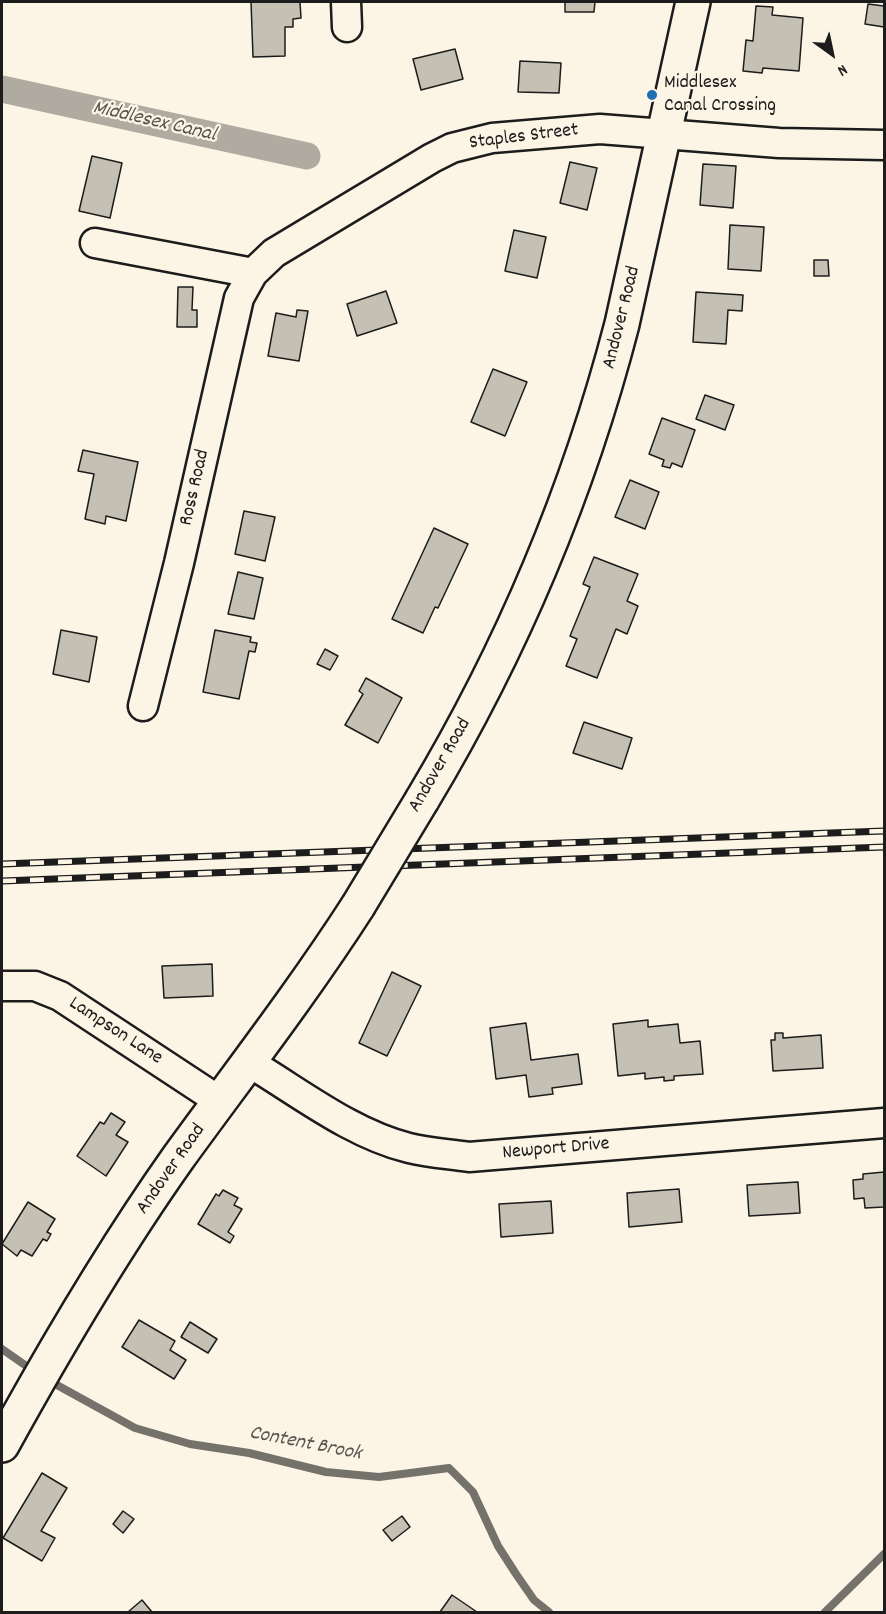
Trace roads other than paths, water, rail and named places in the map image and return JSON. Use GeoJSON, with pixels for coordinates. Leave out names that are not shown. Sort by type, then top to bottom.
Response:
{"type":"FeatureCollection","features":[{"type":"Feature","properties":{"kind":"main road","name":"Andover Road"},"geometry":{"type":"LineString","coordinates":[[2,1446],[55,1351],[120,1245],[178,1158],[250,1063],[358,906],[474,709],[540,574],[560,523],[609,375],[666,132],[693,2]]}},
{"type":"Feature","properties":{"kind":"street","name":"Staples Street"},"geometry":{"type":"LineString","coordinates":[[253,273],[274,254],[452,148],[492,138],[600,129],[666,132],[778,142],[885,145]]}},
{"type":"Feature","properties":{"kind":"street"},"geometry":{"type":"LineString","coordinates":[[95,243],[253,273]]}},
{"type":"Feature","properties":{"kind":"street","name":"Ross Road"},"geometry":{"type":"LineString","coordinates":[[143,706],[179,563],[239,298],[253,273]]}},
{"type":"Feature","properties":{"kind":"street","name":"Lampson Lane"},"geometry":{"type":"LineString","coordinates":[[2,986],[36,986],[60,996],[221,1102]]}},
{"type":"Feature","properties":{"kind":"street","name":"Newport Drive"},"geometry":{"type":"LineString","coordinates":[[250,1063],[337,1116],[382,1139],[409,1148],[469,1157],[885,1123]]}},
{"type":"Feature","properties":{"kind":"waterway","name":"Middlesex Canal"},"geometry":{"type":"LineString","coordinates":[[2,89],[307,156]]}},
{"type":"Feature","properties":{"kind":"waterway","name":"Content Brook"},"geometry":{"type":"LineString","coordinates":[[2,1349],[35,1372]]}},
{"type":"Feature","properties":{"kind":"waterway","name":"Content Brook"},"geometry":{"type":"LineString","coordinates":[[46,1379],[135,1428],[190,1444],[249,1453],[326,1472],[379,1477],[449,1468],[473,1492],[498,1546],[534,1600],[549,1612]]}},
{"type":"Feature","properties":{"kind":"waterway","name":"Content Brook"},"geometry":{"type":"LineString","coordinates":[[825,1612],[884,1554]]}},
{"type":"Feature","properties":{"kind":"railway"},"geometry":{"type":"LineString","coordinates":[[2,864],[884,831]]}},
{"type":"Feature","properties":{"kind":"railway"},"geometry":{"type":"LineString","coordinates":[[2,881],[884,847]]}},
{"type":"Feature","properties":{"kind":"place","name":"Middlesex Canal Crossing"},"geometry":{"type":"Point","coordinates":[652,95]}}]}
